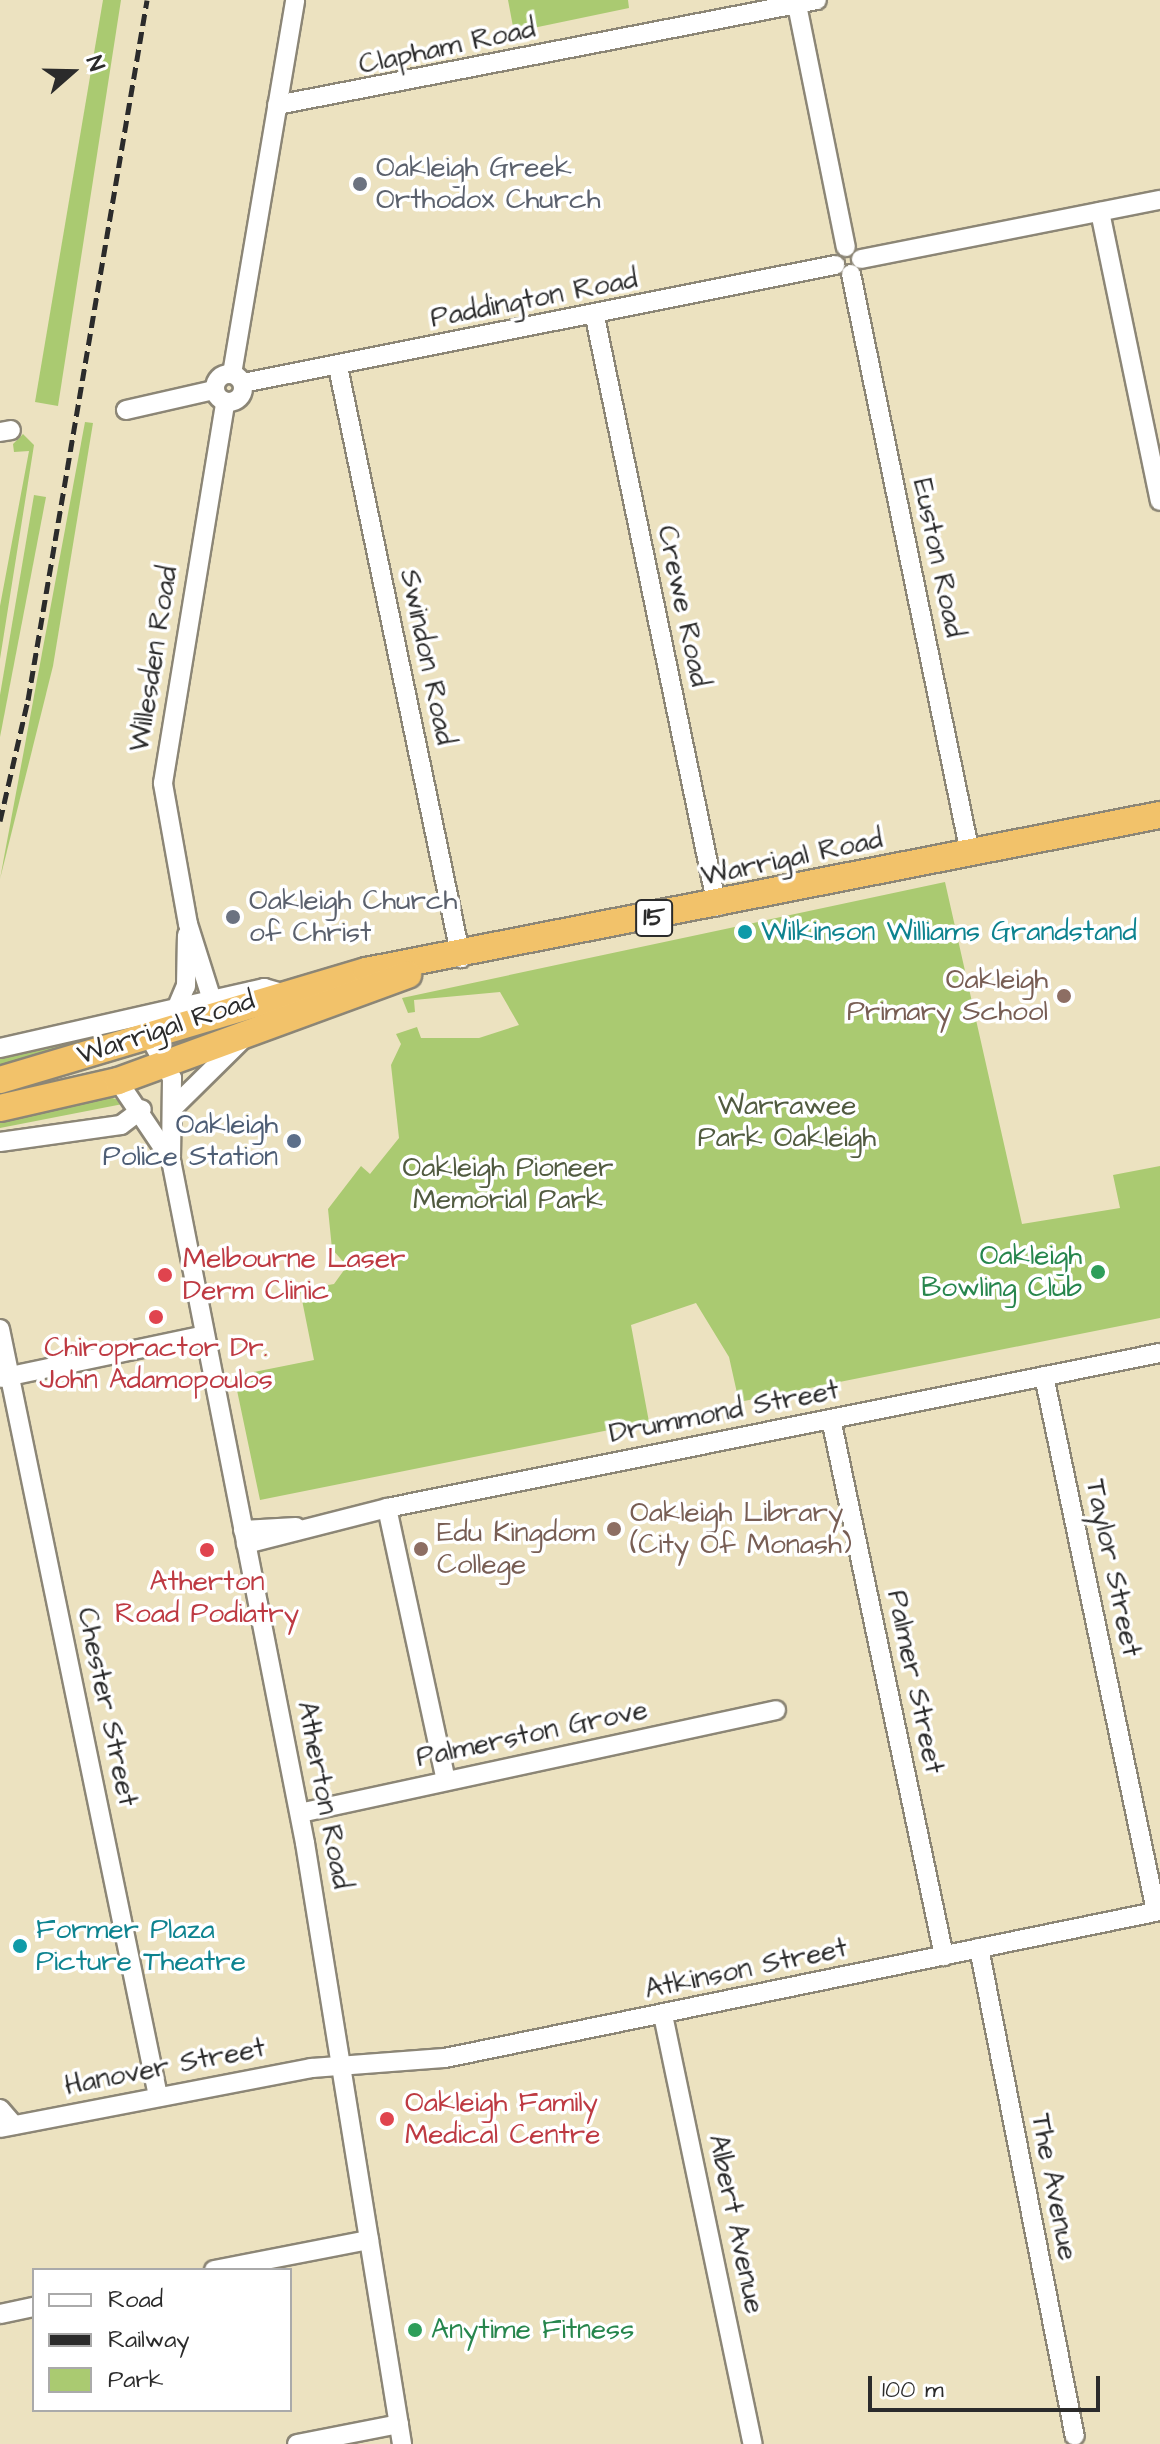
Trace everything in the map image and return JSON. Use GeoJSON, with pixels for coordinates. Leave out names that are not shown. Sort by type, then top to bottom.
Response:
{"type":"FeatureCollection","features":[{"type":"Feature","properties":{"kind":"highway","name":"Warrigal Road"},"geometry":{"type":"LineString","coordinates":[[0,1080],[150,1038],[366,971],[449,960],[1160,815]]}},
{"type":"Feature","properties":{"kind":"highway","name":"Warrigal Road"},"geometry":{"type":"LineString","coordinates":[[0,1108],[118,1081],[167,1065],[449,960]]}},
{"type":"Feature","properties":{"kind":"street"},"geometry":{"type":"LineString","coordinates":[[126,410],[220,396],[219,377],[237,379],[295,0]]}},
{"type":"Feature","properties":{"kind":"street","name":"Clapham Road"},"geometry":{"type":"LineString","coordinates":[[277,105],[817,0]]}},
{"type":"Feature","properties":{"kind":"street"},"geometry":{"type":"LineString","coordinates":[[796,2],[849,266]]}},
{"type":"Feature","properties":{"kind":"street","name":"Paddington Road"},"geometry":{"type":"LineString","coordinates":[[237,379],[338,367],[849,266],[1160,200]]}},
{"type":"Feature","properties":{"kind":"street"},"geometry":{"type":"LineString","coordinates":[[1100,212],[1160,501]]}},
{"type":"Feature","properties":{"kind":"street","name":"Euston Road"},"geometry":{"type":"LineString","coordinates":[[849,266],[970,853]]}},
{"type":"Feature","properties":{"kind":"street","name":"Crewe Road"},"geometry":{"type":"LineString","coordinates":[[595,317],[717,906]]}},
{"type":"Feature","properties":{"kind":"street","name":"Swindon Road"},"geometry":{"type":"LineString","coordinates":[[338,367],[449,960]]}},
{"type":"Feature","properties":{"kind":"street","name":"Willesden Road"},"geometry":{"type":"LineString","coordinates":[[212,1000],[188,924],[163,783],[220,396]]}},
{"type":"Feature","properties":{"kind":"street","name":"Willesden Road"},"geometry":{"type":"LineString","coordinates":[[176,1009],[186,986],[188,924]]}},
{"type":"Feature","properties":{"kind":"street","name":"Warrigal Road"},"geometry":{"type":"LineString","coordinates":[[0,1048],[264,988],[287,994]]}},
{"type":"Feature","properties":{"kind":"street"},"geometry":{"type":"LineString","coordinates":[[174,1107],[245,1037]]}},
{"type":"Feature","properties":{"kind":"street","name":"Atherton Road"},"geometry":{"type":"LineString","coordinates":[[150,1038],[167,1065],[174,1107],[171,1160],[300,1813],[402,2444]]}},
{"type":"Feature","properties":{"kind":"street","name":"Atherton Road"},"geometry":{"type":"LineString","coordinates":[[118,1081],[142,1109],[171,1160]]}},
{"type":"Feature","properties":{"kind":"street"},"geometry":{"type":"LineString","coordinates":[[0,1142],[121,1125],[142,1109]]}},
{"type":"Feature","properties":{"kind":"street","name":"Chester Street"},"geometry":{"type":"LineString","coordinates":[[0,1329],[5,1377],[158,2096]]}},
{"type":"Feature","properties":{"kind":"street"},"geometry":{"type":"LineString","coordinates":[[5,1377],[205,1335]]}},
{"type":"Feature","properties":{"kind":"street","name":"Drummond Street"},"geometry":{"type":"LineString","coordinates":[[245,1537],[1160,1353]]}},
{"type":"Feature","properties":{"kind":"street","name":"Taylor Street"},"geometry":{"type":"LineString","coordinates":[[1044,1376],[1158,1911]]}},
{"type":"Feature","properties":{"kind":"street","name":"Palmer Street"},"geometry":{"type":"LineString","coordinates":[[831,1419],[944,1956]]}},
{"type":"Feature","properties":{"kind":"street"},"geometry":{"type":"LineString","coordinates":[[387,1508],[446,1780]]}},
{"type":"Feature","properties":{"kind":"street","name":"Palmerston Grove"},"geometry":{"type":"LineString","coordinates":[[300,1813],[446,1780],[495,1776],[507,1767],[776,1710]]}},
{"type":"Feature","properties":{"kind":"street","name":"Atkinson Street"},"geometry":{"type":"LineString","coordinates":[[341,2066],[436,2059],[663,2015],[1158,1911]]}},
{"type":"Feature","properties":{"kind":"street","name":"The Avenue"},"geometry":{"type":"LineString","coordinates":[[979,1948],[1075,2436]]}},
{"type":"Feature","properties":{"kind":"street","name":"Albert Avenue"},"geometry":{"type":"LineString","coordinates":[[663,2015],[753,2444]]}},
{"type":"Feature","properties":{"kind":"street","name":"Hanover Street"},"geometry":{"type":"LineString","coordinates":[[7,2126],[158,2096],[341,2066]]}},
{"type":"Feature","properties":{"kind":"street"},"geometry":{"type":"LineString","coordinates":[[0,2109],[7,2126]]}},
{"type":"Feature","properties":{"kind":"street"},"geometry":{"type":"LineString","coordinates":[[224,2268],[369,2240]]}},
{"type":"Feature","properties":{"kind":"street"},"geometry":{"type":"LineString","coordinates":[[0,2314],[32,2307]]}},
{"type":"Feature","properties":{"kind":"street"},"geometry":{"type":"LineString","coordinates":[[297,2444],[399,2424]]}},
{"type":"Feature","properties":{"kind":"green space"},"geometry":{"type":"Polygon","coordinates":[[[103,0],[121,0],[58,406],[35,402],[103,0]]]}},
{"type":"Feature","properties":{"kind":"green space"},"geometry":{"type":"Polygon","coordinates":[[[508,0],[628,0],[629,8],[514,32],[508,0]]]}},
{"type":"Feature","properties":{"kind":"green space"},"geometry":{"type":"Polygon","coordinates":[[[85,422],[93,423],[53,666],[0,879],[85,422]]]}},
{"type":"Feature","properties":{"kind":"green space"},"geometry":{"type":"Polygon","coordinates":[[[23,434],[34,445],[0,659],[0,606],[29,451],[14,452],[13,444],[23,434]]]}},
{"type":"Feature","properties":{"kind":"green space"},"geometry":{"type":"Polygon","coordinates":[[[34,495],[46,497],[0,737],[0,695],[34,495]]]}},
{"type":"Feature","properties":{"kind":"green space","name":"Warrawee Park Oakleigh"},"geometry":{"type":"Polygon","coordinates":[[[945,882],[1022,1224],[1120,1208],[1113,1175],[1160,1166],[1160,1318],[739,1402],[729,1357],[696,1303],[631,1325],[649,1422],[260,1500],[234,1376],[314,1360],[300,1290],[334,1284],[347,1266],[332,1249],[328,1209],[361,1166],[370,1174],[399,1138],[391,1065],[401,1044],[396,1034],[417,1027],[421,1038],[479,1038],[519,1025],[500,992],[414,1000],[415,1012],[408,1013],[402,998],[945,882]]]}},
{"type":"Feature","properties":{"kind":"green space"},"geometry":{"type":"Polygon","coordinates":[[[155,1023],[0,1067],[0,1056],[155,1023]]]}},
{"type":"Feature","properties":{"kind":"green space"},"geometry":{"type":"Polygon","coordinates":[[[100,1094],[128,1103],[0,1128],[0,1118],[100,1094]]]}},
{"type":"Feature","properties":{"kind":"railway"},"geometry":{"type":"LineString","coordinates":[[0,821],[28,700],[147,0]]}},
{"type":"Feature","properties":{"kind":"place","name":"Oakleigh Greek Orthodox Church"},"geometry":{"type":"Point","coordinates":[360,184]}},
{"type":"Feature","properties":{"kind":"place","name":"Oakleigh Church of Christ"},"geometry":{"type":"Point","coordinates":[233,917]}},
{"type":"Feature","properties":{"kind":"place","name":"Wilkinson Williams Grandstand"},"geometry":{"type":"Point","coordinates":[745,932]}},
{"type":"Feature","properties":{"kind":"place","name":"Oakleigh Primary School"},"geometry":{"type":"Point","coordinates":[1064,996]}},
{"type":"Feature","properties":{"kind":"place","name":"Oakleigh Police Station"},"geometry":{"type":"Point","coordinates":[294,1141]}},
{"type":"Feature","properties":{"kind":"place","name":"Oakleigh Bowling Club"},"geometry":{"type":"Point","coordinates":[1098,1272]}},
{"type":"Feature","properties":{"kind":"place","name":"Melbourne Laser Derm Clinic"},"geometry":{"type":"Point","coordinates":[165,1275]}},
{"type":"Feature","properties":{"kind":"place","name":"Chiropractor Dr. John Adamopoulos"},"geometry":{"type":"Point","coordinates":[156,1317]}},
{"type":"Feature","properties":{"kind":"place","name":"Oakleigh Library (City Of Monash)"},"geometry":{"type":"Point","coordinates":[614,1529]}},
{"type":"Feature","properties":{"kind":"place","name":"Edu Kingdom College"},"geometry":{"type":"Point","coordinates":[421,1549]}},
{"type":"Feature","properties":{"kind":"place","name":"Atherton Road Podiatry"},"geometry":{"type":"Point","coordinates":[207,1550]}},
{"type":"Feature","properties":{"kind":"place","name":"Former Plaza Picture Theatre"},"geometry":{"type":"Point","coordinates":[20,1946]}},
{"type":"Feature","properties":{"kind":"place","name":"Oakleigh Family Medical Centre"},"geometry":{"type":"Point","coordinates":[387,2119]}},
{"type":"Feature","properties":{"kind":"place","name":"Anytime Fitness"},"geometry":{"type":"Point","coordinates":[415,2330]}},
{"type":"Feature","properties":{"kind":"park label","name":"Oakleigh Pioneer Memorial Park"},"geometry":{"type":"Point","coordinates":[508,1184]}}]}
